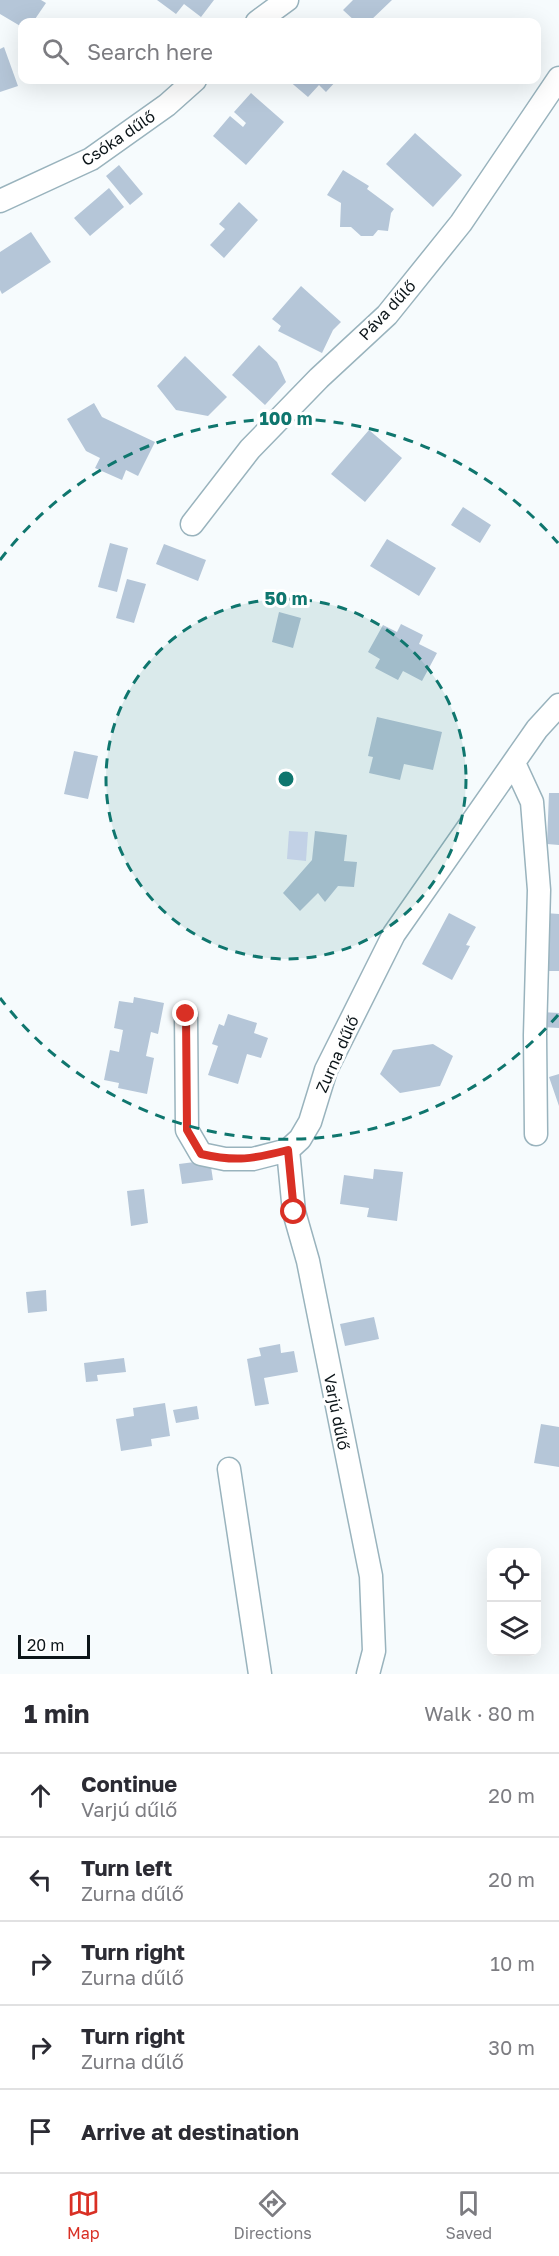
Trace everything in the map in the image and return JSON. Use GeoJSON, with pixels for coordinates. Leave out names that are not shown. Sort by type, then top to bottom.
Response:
{"type":"FeatureCollection","features":[{"type":"Feature","properties":{"kind":"street"},"geometry":{"type":"LineString","coordinates":[[262,18],[287,0]]}},
{"type":"Feature","properties":{"kind":"street","name":"Páva dűlő"},"geometry":{"type":"LineString","coordinates":[[192,524],[250,449],[319,378],[387,315],[461,223],[559,78]]}},
{"type":"Feature","properties":{"kind":"street","name":"Csóka dűlő"},"geometry":{"type":"LineString","coordinates":[[0,201],[91,159],[167,105],[191,84]]}},
{"type":"Feature","properties":{"kind":"street","name":"Zurna dűlő"},"geometry":{"type":"LineString","coordinates":[[288,1150],[300,1139],[310,1122],[326,1070],[394,934],[537,729],[559,705]]}},
{"type":"Feature","properties":{"kind":"street"},"geometry":{"type":"LineString","coordinates":[[514,763],[532,802],[539,890],[535,1035],[536,1134]]}},
{"type":"Feature","properties":{"kind":"street"},"geometry":{"type":"LineString","coordinates":[[186,1014],[187,1130],[201,1154],[225,1159],[253,1159],[288,1150]]}},
{"type":"Feature","properties":{"kind":"street","name":"Varjú dűlő"},"geometry":{"type":"LineString","coordinates":[[288,1150],[294,1212],[308,1261],[371,1576],[374,1651],[368,1674]]}},
{"type":"Feature","properties":{"kind":"street"},"geometry":{"type":"LineString","coordinates":[[229,1468],[260,1674]]}},
{"type":"Feature","properties":{"kind":"water"},"geometry":{"type":"Polygon","coordinates":[[[289,831],[308,832],[306,861],[287,859],[289,831]]]}},
{"type":"Feature","properties":{"kind":"building"},"geometry":{"type":"Polygon","coordinates":[[[0,0],[41,0],[46,3],[36,18],[18,18],[18,25],[0,14],[0,0]]]}},
{"type":"Feature","properties":{"kind":"building"},"geometry":{"type":"Polygon","coordinates":[[[157,0],[214,0],[201,17],[184,4],[176,14],[157,0]]]}},
{"type":"Feature","properties":{"kind":"building"},"geometry":{"type":"Polygon","coordinates":[[[353,0],[392,0],[373,18],[352,18],[343,10],[353,0]]]}},
{"type":"Feature","properties":{"kind":"building"},"geometry":{"type":"Polygon","coordinates":[[[4,47],[18,86],[0,92],[0,49],[4,47]]]}},
{"type":"Feature","properties":{"kind":"building"},"geometry":{"type":"Polygon","coordinates":[[[293,84],[333,84],[326,92],[319,85],[308,97],[293,84]]]}},
{"type":"Feature","properties":{"kind":"building"},"geometry":{"type":"Polygon","coordinates":[[[251,93],[284,122],[246,165],[213,136],[230,116],[243,127],[246,123],[234,112],[251,93]]]}},
{"type":"Feature","properties":{"kind":"building"},"geometry":{"type":"Polygon","coordinates":[[[415,133],[462,175],[433,207],[386,164],[415,133]]]}},
{"type":"Feature","properties":{"kind":"building"},"geometry":{"type":"Polygon","coordinates":[[[119,165],[143,194],[130,205],[106,176],[119,165]]]}},
{"type":"Feature","properties":{"kind":"building"},"geometry":{"type":"Polygon","coordinates":[[[343,170],[369,186],[367,189],[394,209],[391,213],[388,231],[378,230],[373,236],[361,236],[351,227],[340,227],[341,203],[327,195],[343,170]]]}},
{"type":"Feature","properties":{"kind":"building"},"geometry":{"type":"Polygon","coordinates":[[[109,188],[124,207],[90,236],[74,218],[109,188]]]}},
{"type":"Feature","properties":{"kind":"building"},"geometry":{"type":"Polygon","coordinates":[[[239,202],[258,220],[224,258],[210,245],[225,229],[219,224],[239,202]]]}},
{"type":"Feature","properties":{"kind":"building"},"geometry":{"type":"Polygon","coordinates":[[[31,232],[51,262],[2,294],[0,290],[0,252],[31,232]]]}},
{"type":"Feature","properties":{"kind":"building"},"geometry":{"type":"Polygon","coordinates":[[[301,286],[341,322],[333,330],[322,353],[278,331],[281,326],[272,319],[301,286]]]}},
{"type":"Feature","properties":{"kind":"building"},"geometry":{"type":"Polygon","coordinates":[[[259,345],[277,362],[286,382],[265,405],[232,375],[259,345]]]}},
{"type":"Feature","properties":{"kind":"building"},"geometry":{"type":"Polygon","coordinates":[[[185,356],[227,397],[208,416],[176,410],[157,386],[185,356]]]}},
{"type":"Feature","properties":{"kind":"building"},"geometry":{"type":"Polygon","coordinates":[[[94,403],[102,417],[155,442],[138,476],[126,470],[122,480],[95,468],[100,458],[86,451],[67,419],[94,403]]]}},
{"type":"Feature","properties":{"kind":"building"},"geometry":{"type":"Polygon","coordinates":[[[369,430],[402,458],[365,502],[331,474],[369,430]]]}},
{"type":"Feature","properties":{"kind":"building"},"geometry":{"type":"Polygon","coordinates":[[[463,507],[491,525],[480,543],[451,525],[463,507]]]}},
{"type":"Feature","properties":{"kind":"building"},"geometry":{"type":"Polygon","coordinates":[[[387,539],[436,568],[419,596],[370,566],[387,539]]]}},
{"type":"Feature","properties":{"kind":"building"},"geometry":{"type":"Polygon","coordinates":[[[110,543],[128,548],[117,592],[98,587],[110,543]]]}},
{"type":"Feature","properties":{"kind":"building"},"geometry":{"type":"Polygon","coordinates":[[[164,544],[206,560],[198,581],[156,564],[164,544]]]}},
{"type":"Feature","properties":{"kind":"building"},"geometry":{"type":"Polygon","coordinates":[[[127,579],[146,584],[134,623],[116,618],[127,579]]]}},
{"type":"Feature","properties":{"kind":"building"},"geometry":{"type":"Polygon","coordinates":[[[279,612],[301,618],[293,648],[272,642],[279,612]]]}},
{"type":"Feature","properties":{"kind":"building"},"geometry":{"type":"Polygon","coordinates":[[[401,624],[423,635],[419,644],[437,653],[422,681],[403,671],[398,680],[375,668],[380,659],[368,652],[383,625],[397,632],[401,624]]]}},
{"type":"Feature","properties":{"kind":"building"},"geometry":{"type":"Polygon","coordinates":[[[377,717],[442,732],[433,770],[404,764],[400,780],[369,773],[373,757],[368,756],[377,717]]]}},
{"type":"Feature","properties":{"kind":"building"},"geometry":{"type":"Polygon","coordinates":[[[74,751],[98,756],[88,799],[64,794],[74,751]]]}},
{"type":"Feature","properties":{"kind":"building"},"geometry":{"type":"Polygon","coordinates":[[[549,793],[559,793],[559,845],[547,844],[549,793]]]}},
{"type":"Feature","properties":{"kind":"building"},"geometry":{"type":"Polygon","coordinates":[[[315,831],[347,835],[344,861],[357,862],[354,887],[338,886],[325,902],[318,893],[300,911],[283,893],[312,860],[315,831]]]}},
{"type":"Feature","properties":{"kind":"building"},"geometry":{"type":"Polygon","coordinates":[[[449,913],[476,927],[466,945],[470,946],[452,980],[422,964],[449,913]]]}},
{"type":"Feature","properties":{"kind":"building"},"geometry":{"type":"Polygon","coordinates":[[[545,913],[559,914],[559,971],[543,971],[545,913]]]}},
{"type":"Feature","properties":{"kind":"building"},"geometry":{"type":"Polygon","coordinates":[[[134,997],[164,1003],[158,1034],[151,1032],[146,1056],[154,1058],[147,1094],[118,1088],[119,1083],[104,1080],[110,1050],[119,1052],[123,1030],[114,1028],[119,1001],[133,1003],[134,997]]]}},
{"type":"Feature","properties":{"kind":"building"},"geometry":{"type":"Polygon","coordinates":[[[541,1012],[559,1013],[559,1028],[541,1027],[541,1012]]]}},
{"type":"Feature","properties":{"kind":"building"},"geometry":{"type":"Polygon","coordinates":[[[228,1014],[257,1023],[254,1033],[268,1038],[261,1058],[247,1054],[238,1084],[208,1075],[218,1046],[212,1044],[219,1024],[224,1026],[228,1014]]]}},
{"type":"Feature","properties":{"kind":"building"},"geometry":{"type":"Polygon","coordinates":[[[433,1044],[453,1056],[440,1086],[400,1093],[380,1074],[393,1050],[433,1044]]]}},
{"type":"Feature","properties":{"kind":"building"},"geometry":{"type":"Polygon","coordinates":[[[559,1074],[559,1106],[549,1077],[559,1074]]]}},
{"type":"Feature","properties":{"kind":"building"},"geometry":{"type":"Polygon","coordinates":[[[210,1160],[213,1180],[182,1184],[179,1164],[210,1160]]]}},
{"type":"Feature","properties":{"kind":"building"},"geometry":{"type":"Polygon","coordinates":[[[374,1169],[403,1172],[397,1221],[367,1217],[369,1208],[340,1204],[344,1175],[373,1179],[374,1169]]]}},
{"type":"Feature","properties":{"kind":"building"},"geometry":{"type":"Polygon","coordinates":[[[144,1189],[148,1223],[131,1226],[127,1191],[144,1189]]]}},
{"type":"Feature","properties":{"kind":"building"},"geometry":{"type":"Polygon","coordinates":[[[46,1290],[47,1311],[28,1313],[26,1292],[46,1290]]]}},
{"type":"Feature","properties":{"kind":"building"},"geometry":{"type":"Polygon","coordinates":[[[374,1317],[379,1339],[345,1346],[340,1324],[374,1317]]]}},
{"type":"Feature","properties":{"kind":"building"},"geometry":{"type":"Polygon","coordinates":[[[280,1344],[281,1353],[294,1351],[298,1372],[264,1378],[269,1404],[255,1406],[247,1359],[261,1356],[259,1348],[280,1344]]]}},
{"type":"Feature","properties":{"kind":"building"},"geometry":{"type":"Polygon","coordinates":[[[124,1358],[126,1372],[97,1375],[98,1381],[86,1382],[84,1363],[124,1358]]]}},
{"type":"Feature","properties":{"kind":"building"},"geometry":{"type":"Polygon","coordinates":[[[165,1403],[170,1436],[151,1439],[152,1446],[121,1451],[116,1419],[134,1416],[133,1408],[165,1403]]]}},
{"type":"Feature","properties":{"kind":"building"},"geometry":{"type":"Polygon","coordinates":[[[197,1406],[199,1419],[176,1423],[173,1410],[197,1406]]]}},
{"type":"Feature","properties":{"kind":"building"},"geometry":{"type":"Polygon","coordinates":[[[541,1424],[559,1427],[559,1467],[534,1463],[541,1424]]]}},
{"type":"Feature","properties":{"kind":"route"},"geometry":{"type":"LineString","coordinates":[[186,1014],[187,1130],[201,1154],[225,1159],[253,1159],[288,1150],[294,1212]]}}]}
